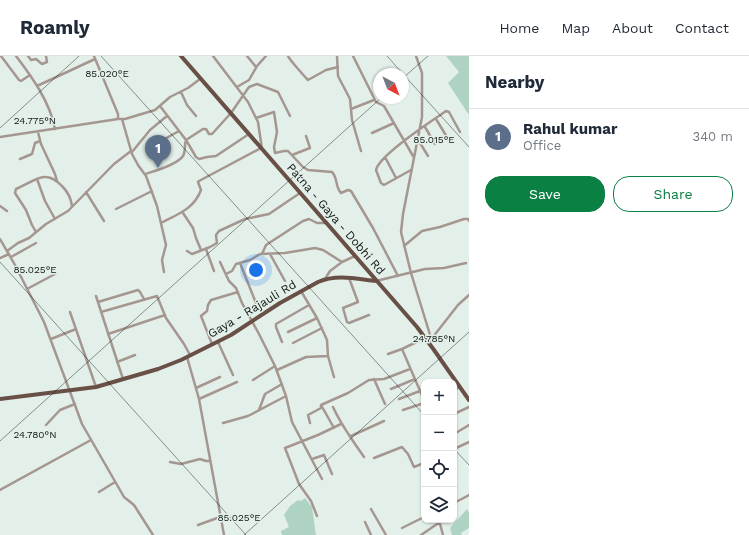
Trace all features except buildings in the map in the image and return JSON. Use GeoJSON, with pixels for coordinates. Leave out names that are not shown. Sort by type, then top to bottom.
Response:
{"type":"FeatureCollection","features":[{"type":"Feature","properties":{"kind":"main road","name":"Patna - Gaya - Dobhi Rd"},"geometry":{"type":"LineString","coordinates":[[181,56],[428,339],[469,400]]}},
{"type":"Feature","properties":{"kind":"main road","name":"Gaya - Rajauli Rd"},"geometry":{"type":"LineString","coordinates":[[0,399],[96,387],[123,380],[158,369],[218,342],[232,335],[301,291],[324,280],[348,278],[376,281]]}},
{"type":"Feature","properties":{"kind":"street"},"geometry":{"type":"LineString","coordinates":[[2,56],[19,80],[21,81],[30,75]]}},
{"type":"Feature","properties":{"kind":"street"},"geometry":{"type":"LineString","coordinates":[[16,56],[37,86],[51,115],[55,129]]}},
{"type":"Feature","properties":{"kind":"street"},"geometry":{"type":"LineString","coordinates":[[28,56],[31,60],[36,59],[42,64],[47,62],[46,56]]}},
{"type":"Feature","properties":{"kind":"street"},"geometry":{"type":"LineString","coordinates":[[161,223],[183,213],[195,203],[202,189],[198,182],[199,181],[261,149],[261,135],[256,118],[248,102],[213,56]]}},
{"type":"Feature","properties":{"kind":"street"},"geometry":{"type":"LineString","coordinates":[[247,56],[256,67]]}},
{"type":"Feature","properties":{"kind":"street"},"geometry":{"type":"LineString","coordinates":[[237,87],[249,80],[256,67],[266,56]]}},
{"type":"Feature","properties":{"kind":"street"},"geometry":{"type":"LineString","coordinates":[[288,56],[308,80],[326,70],[338,67]]}},
{"type":"Feature","properties":{"kind":"street"},"geometry":{"type":"LineString","coordinates":[[337,56],[338,76],[349,96],[352,120],[361,151]]}},
{"type":"Feature","properties":{"kind":"street"},"geometry":{"type":"LineString","coordinates":[[353,56],[373,98]]}},
{"type":"Feature","properties":{"kind":"street"},"geometry":{"type":"LineString","coordinates":[[416,56],[422,73],[422,117],[401,227],[404,246],[428,339]]}},
{"type":"Feature","properties":{"kind":"street"},"geometry":{"type":"LineString","coordinates":[[37,86],[94,58],[118,114],[118,119]]}},
{"type":"Feature","properties":{"kind":"street"},"geometry":{"type":"LineString","coordinates":[[0,137],[122,119],[152,111],[170,97],[181,92],[200,79]]}},
{"type":"Feature","properties":{"kind":"street"},"geometry":{"type":"LineString","coordinates":[[145,174],[170,165],[180,159],[183,155],[186,140],[203,129],[206,129],[210,134],[212,134],[231,113],[249,87],[257,84],[278,92],[290,116]]}},
{"type":"Feature","properties":{"kind":"street"},"geometry":{"type":"LineString","coordinates":[[181,92],[187,105],[196,116]]}},
{"type":"Feature","properties":{"kind":"street"},"geometry":{"type":"LineString","coordinates":[[351,109],[373,100]]}},
{"type":"Feature","properties":{"kind":"street"},"geometry":{"type":"LineString","coordinates":[[379,104],[384,106],[414,157]]}},
{"type":"Feature","properties":{"kind":"street"},"geometry":{"type":"LineString","coordinates":[[160,106],[186,140],[196,157],[200,159],[216,156],[249,134]]}},
{"type":"Feature","properties":{"kind":"street"},"geometry":{"type":"LineString","coordinates":[[411,170],[384,185],[381,183],[376,168],[385,157],[404,141],[448,111],[460,132]]}},
{"type":"Feature","properties":{"kind":"street"},"geometry":{"type":"LineString","coordinates":[[256,118],[274,112],[277,132],[274,152],[277,153],[286,151],[310,171],[332,172],[335,176],[340,193],[348,190],[351,191],[398,276]]}},
{"type":"Feature","properties":{"kind":"street"},"geometry":{"type":"LineString","coordinates":[[0,258],[18,243],[29,238],[72,206],[117,161],[132,152],[150,130],[167,116]]}},
{"type":"Feature","properties":{"kind":"street"},"geometry":{"type":"LineString","coordinates":[[122,119],[132,152],[138,165],[145,174],[157,206],[166,245],[162,260],[164,272]]}},
{"type":"Feature","properties":{"kind":"street"},"geometry":{"type":"LineString","coordinates":[[436,119],[450,142]]}},
{"type":"Feature","properties":{"kind":"street"},"geometry":{"type":"LineString","coordinates":[[372,133],[394,123]]}},
{"type":"Feature","properties":{"kind":"street"},"geometry":{"type":"LineString","coordinates":[[424,127],[435,144]]}},
{"type":"Feature","properties":{"kind":"street"},"geometry":{"type":"LineString","coordinates":[[163,150],[160,144],[161,141],[179,131]]}},
{"type":"Feature","properties":{"kind":"street"},"geometry":{"type":"LineString","coordinates":[[38,132],[40,141],[57,181]]}},
{"type":"Feature","properties":{"kind":"street"},"geometry":{"type":"LineString","coordinates":[[292,156],[310,148],[306,136]]}},
{"type":"Feature","properties":{"kind":"street"},"geometry":{"type":"LineString","coordinates":[[417,138],[428,156]]}},
{"type":"Feature","properties":{"kind":"street"},"geometry":{"type":"LineString","coordinates":[[20,159],[32,154],[35,143],[40,141]]}},
{"type":"Feature","properties":{"kind":"street"},"geometry":{"type":"LineString","coordinates":[[385,157],[396,178]]}},
{"type":"Feature","properties":{"kind":"street"},"geometry":{"type":"LineString","coordinates":[[36,232],[15,191],[16,189],[37,179],[47,176],[51,177],[57,181],[68,195],[72,206]]}},
{"type":"Feature","properties":{"kind":"street"},"geometry":{"type":"LineString","coordinates":[[37,179],[45,201],[55,219]]}},
{"type":"Feature","properties":{"kind":"street"},"geometry":{"type":"LineString","coordinates":[[116,209],[152,191]]}},
{"type":"Feature","properties":{"kind":"street"},"geometry":{"type":"LineString","coordinates":[[86,192],[104,221]]}},
{"type":"Feature","properties":{"kind":"street"},"geometry":{"type":"LineString","coordinates":[[187,251],[192,254],[206,249],[217,242],[216,235],[219,231],[245,219],[269,214],[300,193]]}},
{"type":"Feature","properties":{"kind":"street"},"geometry":{"type":"LineString","coordinates":[[0,206],[7,211]]}},
{"type":"Feature","properties":{"kind":"street"},"geometry":{"type":"LineString","coordinates":[[183,213],[193,228],[201,250]]}},
{"type":"Feature","properties":{"kind":"street"},"geometry":{"type":"LineString","coordinates":[[262,254],[266,245],[303,221],[309,219],[318,223],[326,223]]}},
{"type":"Feature","properties":{"kind":"street"},"geometry":{"type":"LineString","coordinates":[[404,246],[424,230],[440,227],[464,219],[469,221]]}},
{"type":"Feature","properties":{"kind":"street"},"geometry":{"type":"LineString","coordinates":[[0,239],[42,317],[82,424],[124,497],[134,505],[153,535]]}},
{"type":"Feature","properties":{"kind":"street"},"geometry":{"type":"LineString","coordinates":[[11,257],[36,244]]}},
{"type":"Feature","properties":{"kind":"street"},"geometry":{"type":"LineString","coordinates":[[226,274],[232,271],[235,264],[250,260],[258,255],[285,253],[315,248],[323,250],[342,262]]}},
{"type":"Feature","properties":{"kind":"street"},"geometry":{"type":"LineString","coordinates":[[206,249],[214,271]]}},
{"type":"Feature","properties":{"kind":"street"},"geometry":{"type":"LineString","coordinates":[[270,254],[284,281]]}},
{"type":"Feature","properties":{"kind":"street"},"geometry":{"type":"LineString","coordinates":[[324,280],[330,271],[342,262],[354,256]]}},
{"type":"Feature","properties":{"kind":"street"},"geometry":{"type":"LineString","coordinates":[[220,262],[229,281],[235,286],[242,303],[277,370],[286,396],[292,422],[322,479]]}},
{"type":"Feature","properties":{"kind":"street"},"geometry":{"type":"LineString","coordinates":[[240,262],[256,303]]}},
{"type":"Feature","properties":{"kind":"street"},"geometry":{"type":"LineString","coordinates":[[376,281],[425,269],[444,268],[466,263]]}},
{"type":"Feature","properties":{"kind":"street"},"geometry":{"type":"LineString","coordinates":[[27,289],[55,274]]}},
{"type":"Feature","properties":{"kind":"street"},"geometry":{"type":"LineString","coordinates":[[348,278],[358,302],[343,308],[347,322],[348,323],[369,315]]}},
{"type":"Feature","properties":{"kind":"street"},"geometry":{"type":"LineString","coordinates":[[98,302],[138,290],[144,299]]}},
{"type":"Feature","properties":{"kind":"street"},"geometry":{"type":"LineString","coordinates":[[301,291],[317,318],[328,343],[328,356],[334,377]]}},
{"type":"Feature","properties":{"kind":"street"},"geometry":{"type":"LineString","coordinates":[[212,344],[201,316],[207,311],[211,300],[238,292]]}},
{"type":"Feature","properties":{"kind":"street"},"geometry":{"type":"LineString","coordinates":[[388,354],[428,339],[458,305],[469,295]]}},
{"type":"Feature","properties":{"kind":"street"},"geometry":{"type":"LineString","coordinates":[[96,296],[123,380]]}},
{"type":"Feature","properties":{"kind":"street"},"geometry":{"type":"LineString","coordinates":[[101,312],[157,296],[165,315],[184,344],[199,399],[224,535]]}},
{"type":"Feature","properties":{"kind":"street"},"geometry":{"type":"LineString","coordinates":[[282,342],[276,324],[310,305]]}},
{"type":"Feature","properties":{"kind":"street"},"geometry":{"type":"LineString","coordinates":[[70,312],[96,387]]}},
{"type":"Feature","properties":{"kind":"street"},"geometry":{"type":"LineString","coordinates":[[108,334],[165,315]]}},
{"type":"Feature","properties":{"kind":"street"},"geometry":{"type":"LineString","coordinates":[[288,332],[317,318]]}},
{"type":"Feature","properties":{"kind":"street"},"geometry":{"type":"LineString","coordinates":[[293,343],[322,328]]}},
{"type":"Feature","properties":{"kind":"street"},"geometry":{"type":"LineString","coordinates":[[51,339],[76,329]]}},
{"type":"Feature","properties":{"kind":"street"},"geometry":{"type":"LineString","coordinates":[[218,342],[233,375]]}},
{"type":"Feature","properties":{"kind":"street"},"geometry":{"type":"LineString","coordinates":[[399,399],[420,391],[402,349]]}},
{"type":"Feature","properties":{"kind":"street"},"geometry":{"type":"LineString","coordinates":[[117,362],[135,355]]}},
{"type":"Feature","properties":{"kind":"street"},"geometry":{"type":"LineString","coordinates":[[277,370],[306,357],[328,356]]}},
{"type":"Feature","properties":{"kind":"street"},"geometry":{"type":"LineString","coordinates":[[253,380],[275,366]]}},
{"type":"Feature","properties":{"kind":"street"},"geometry":{"type":"LineString","coordinates":[[310,423],[308,415],[321,408],[321,406],[369,380],[384,379],[410,369]]}},
{"type":"Feature","properties":{"kind":"street"},"geometry":{"type":"LineString","coordinates":[[196,388],[220,377]]}},
{"type":"Feature","properties":{"kind":"street"},"geometry":{"type":"LineString","coordinates":[[374,379],[386,404]]}},
{"type":"Feature","properties":{"kind":"street"},"geometry":{"type":"LineString","coordinates":[[391,389],[415,379]]}},
{"type":"Feature","properties":{"kind":"street"},"geometry":{"type":"LineString","coordinates":[[199,399],[237,382]]}},
{"type":"Feature","properties":{"kind":"street"},"geometry":{"type":"LineString","coordinates":[[260,410],[265,394],[282,384]]}},
{"type":"Feature","properties":{"kind":"street"},"geometry":{"type":"LineString","coordinates":[[223,423],[248,416],[286,396]]}},
{"type":"Feature","properties":{"kind":"street"},"geometry":{"type":"LineString","coordinates":[[46,425],[60,410],[75,404]]}},
{"type":"Feature","properties":{"kind":"street"},"geometry":{"type":"LineString","coordinates":[[403,410],[421,404]]}},
{"type":"Feature","properties":{"kind":"street"},"geometry":{"type":"LineString","coordinates":[[321,406],[334,428]]}},
{"type":"Feature","properties":{"kind":"street"},"geometry":{"type":"LineString","coordinates":[[333,407],[341,424],[351,436],[364,457]]}},
{"type":"Feature","properties":{"kind":"street"},"geometry":{"type":"LineString","coordinates":[[457,413],[469,407]]}},
{"type":"Feature","properties":{"kind":"street"},"geometry":{"type":"LineString","coordinates":[[351,436],[384,421]]}},
{"type":"Feature","properties":{"kind":"street"},"geometry":{"type":"LineString","coordinates":[[317,516],[311,501],[299,484],[285,449],[287,446],[302,442],[341,424]]}},
{"type":"Feature","properties":{"kind":"street"},"geometry":{"type":"LineString","coordinates":[[457,432],[469,425]]}},
{"type":"Feature","properties":{"kind":"street"},"geometry":{"type":"LineString","coordinates":[[0,490],[91,440]]}},
{"type":"Feature","properties":{"kind":"street"},"geometry":{"type":"LineString","coordinates":[[457,448],[469,442]]}},
{"type":"Feature","properties":{"kind":"street"},"geometry":{"type":"LineString","coordinates":[[374,458],[402,447],[408,452],[414,467],[421,464]]}},
{"type":"Feature","properties":{"kind":"street"},"geometry":{"type":"LineString","coordinates":[[312,459],[324,455],[332,474]]}},
{"type":"Feature","properties":{"kind":"street"},"geometry":{"type":"LineString","coordinates":[[170,462],[182,464],[200,459],[210,461]]}},
{"type":"Feature","properties":{"kind":"street"},"geometry":{"type":"LineString","coordinates":[[99,492],[115,482]]}},
{"type":"Feature","properties":{"kind":"street"},"geometry":{"type":"LineString","coordinates":[[457,502],[469,494]]}},
{"type":"Feature","properties":{"kind":"street"},"geometry":{"type":"LineString","coordinates":[[371,509],[386,535]]}},
{"type":"Feature","properties":{"kind":"street"},"geometry":{"type":"LineString","coordinates":[[198,525],[220,518]]}},
{"type":"Feature","properties":{"kind":"street"},"geometry":{"type":"LineString","coordinates":[[402,528],[421,518]]}},
{"type":"Feature","properties":{"kind":"street"},"geometry":{"type":"LineString","coordinates":[[365,522],[372,535]]}},
{"type":"Feature","properties":{"kind":"street"},"geometry":{"type":"LineString","coordinates":[[421,535],[436,523]]}},
{"type":"Feature","properties":{"kind":"street"},"geometry":{"type":"LineString","coordinates":[[440,523],[443,535]]}},
{"type":"Feature","properties":{"kind":"shaded area"},"geometry":{"type":"Polygon","coordinates":[[[446,56],[469,56],[469,115],[448,83],[459,72],[446,56]]]}},
{"type":"Feature","properties":{"kind":"shaded area"},"geometry":{"type":"Polygon","coordinates":[[[305,498],[312,507],[316,535],[282,535],[281,531],[289,527],[284,515],[290,506],[298,500],[301,501],[305,498]]]}},
{"type":"Feature","properties":{"kind":"shaded area"},"geometry":{"type":"Polygon","coordinates":[[[467,509],[469,513],[469,528],[461,533],[462,535],[452,535],[450,528],[454,523],[457,523],[457,520],[467,509]]]}},
{"type":"Feature","properties":{"kind":"place","name":"Rahul kumar"},"geometry":{"type":"Point","coordinates":[158,168]}}]}
